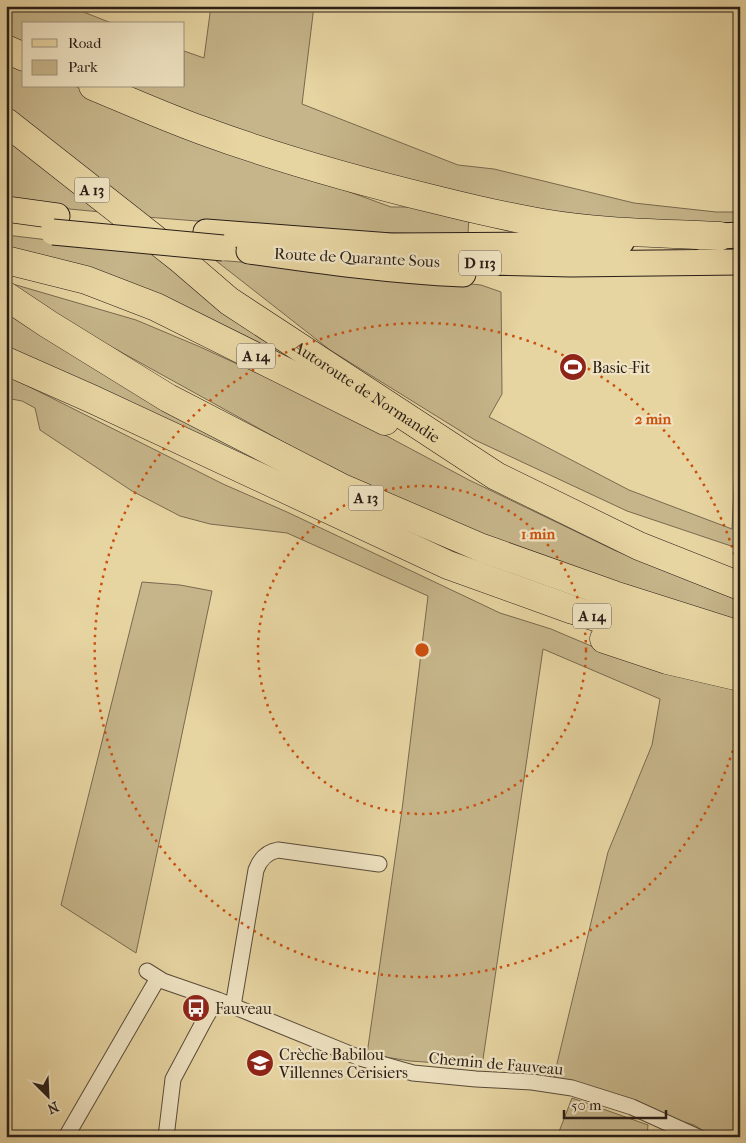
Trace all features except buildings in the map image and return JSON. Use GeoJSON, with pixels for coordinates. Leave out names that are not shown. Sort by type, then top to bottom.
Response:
{"type":"FeatureCollection","features":[{"type":"Feature","properties":{"kind":"highway"},"geometry":{"type":"LineString","coordinates":[[6,49],[22,56]]}},
{"type":"Feature","properties":{"kind":"highway"},"geometry":{"type":"LineString","coordinates":[[98,88],[201,130],[292,161],[474,209],[544,224],[733,241]]}},
{"type":"Feature","properties":{"kind":"highway","name":"Autoroute de Normandie"},"geometry":{"type":"LineString","coordinates":[[6,122],[179,258],[229,301],[496,476],[639,546],[740,586]]}},
{"type":"Feature","properties":{"kind":"highway","name":"A 14"},"geometry":{"type":"LineString","coordinates":[[6,260],[86,280],[156,307],[496,476]]}},
{"type":"Feature","properties":{"kind":"highway","name":"A 13"},"geometry":{"type":"LineString","coordinates":[[12,301],[168,398],[340,487],[482,548],[614,595],[740,634]]}},
{"type":"Feature","properties":{"kind":"highway","name":"A 14"},"geometry":{"type":"LineString","coordinates":[[6,361],[448,565],[574,610],[643,632],[740,656]]}},
{"type":"Feature","properties":{"kind":"highway"},"geometry":{"type":"LineString","coordinates":[[448,565],[473,587],[546,620],[667,660],[740,677]]}},
{"type":"Feature","properties":{"kind":"main road","name":"Route de Quarante Sous"},"geometry":{"type":"LineString","coordinates":[[6,209],[55,224]]}},
{"type":"Feature","properties":{"kind":"main road","name":"Route de Quarante Sous"},"geometry":{"type":"LineString","coordinates":[[6,225],[55,224],[215,240],[249,251],[385,259],[570,264],[740,262]]}},
{"type":"Feature","properties":{"kind":"main road","name":"D 113"},"geometry":{"type":"LineString","coordinates":[[215,240],[391,246],[733,241]]}},
{"type":"Feature","properties":{"kind":"main road"},"geometry":{"type":"LineString","coordinates":[[249,251],[363,267],[424,272],[516,276],[740,276]]}},
{"type":"Feature","properties":{"kind":"street"},"geometry":{"type":"LineString","coordinates":[[234,1006],[256,870],[259,862],[266,855],[278,850],[379,864]]}},
{"type":"Feature","properties":{"kind":"street","name":"Chemin de Fauveau"},"geometry":{"type":"LineString","coordinates":[[66,1137],[152,974],[163,981],[234,1006],[360,1058],[413,1072],[476,1079],[532,1082],[572,1088],[632,1107],[698,1137]]}},
{"type":"Feature","properties":{"kind":"street"},"geometry":{"type":"LineString","coordinates":[[166,1137],[173,1079],[205,1019],[218,1000]]}},
{"type":"Feature","properties":{"kind":"green space"},"geometry":{"type":"Polygon","coordinates":[[[6,6],[68,6],[109,22],[22,22],[22,47],[6,40],[6,6]]]}},
{"type":"Feature","properties":{"kind":"green space"},"geometry":{"type":"Polygon","coordinates":[[[211,6],[314,6],[302,104],[458,165],[494,169],[634,203],[716,212],[740,212],[740,225],[625,229],[381,180],[117,88],[185,88],[185,51],[204,58],[211,6]]]}},
{"type":"Feature","properties":{"kind":"green space"},"geometry":{"type":"Polygon","coordinates":[[[6,56],[22,63],[22,88],[79,88],[204,139],[391,207],[430,207],[469,215],[468,235],[325,231],[146,217],[6,105],[6,56]]]}},
{"type":"Feature","properties":{"kind":"green space"},"geometry":{"type":"Polygon","coordinates":[[[6,136],[101,212],[6,203],[6,136]]]}},
{"type":"Feature","properties":{"kind":"green space"},"geometry":{"type":"Polygon","coordinates":[[[6,235],[150,252],[295,356],[290,361],[6,248],[6,235]]]}},
{"type":"Feature","properties":{"kind":"green space"},"geometry":{"type":"Polygon","coordinates":[[[215,260],[481,285],[501,292],[502,394],[489,417],[629,490],[732,529],[740,363],[740,549],[627,511],[475,440],[330,350],[215,260]]]}},
{"type":"Feature","properties":{"kind":"green space"},"geometry":{"type":"Polygon","coordinates":[[[6,282],[136,320],[198,346],[340,411],[469,480],[614,550],[740,601],[740,623],[527,553],[404,503],[325,465],[45,310],[6,284],[6,282]]]}},
{"type":"Feature","properties":{"kind":"green space"},"geometry":{"type":"Polygon","coordinates":[[[6,311],[502,566],[502,575],[6,354],[6,311]]]}},
{"type":"Feature","properties":{"kind":"green space"},"geometry":{"type":"Polygon","coordinates":[[[6,375],[223,484],[287,512],[500,613],[551,629],[603,651],[740,690],[740,1137],[713,1137],[694,1125],[579,1090],[554,1076],[608,852],[652,745],[660,699],[543,649],[482,1066],[410,1061],[367,1054],[402,810],[428,596],[287,533],[210,524],[180,516],[132,491],[40,430],[35,408],[22,401],[6,398],[6,375]]]}},
{"type":"Feature","properties":{"kind":"green space"},"geometry":{"type":"Polygon","coordinates":[[[142,582],[180,585],[212,591],[136,953],[61,905],[142,582]]]}},
{"type":"Feature","properties":{"kind":"green space"},"geometry":{"type":"Polygon","coordinates":[[[572,1098],[648,1125],[647,1137],[557,1137],[572,1098]]]}},
{"type":"Feature","properties":{"kind":"place","name":"Basic-Fit"},"geometry":{"type":"Point","coordinates":[573,367]}},
{"type":"Feature","properties":{"kind":"place","name":"Fauveau"},"geometry":{"type":"Point","coordinates":[196,1008]}},
{"type":"Feature","properties":{"kind":"place","name":"Crèche Babilou Villennes Cerisiers"},"geometry":{"type":"Point","coordinates":[260,1063]}}]}
